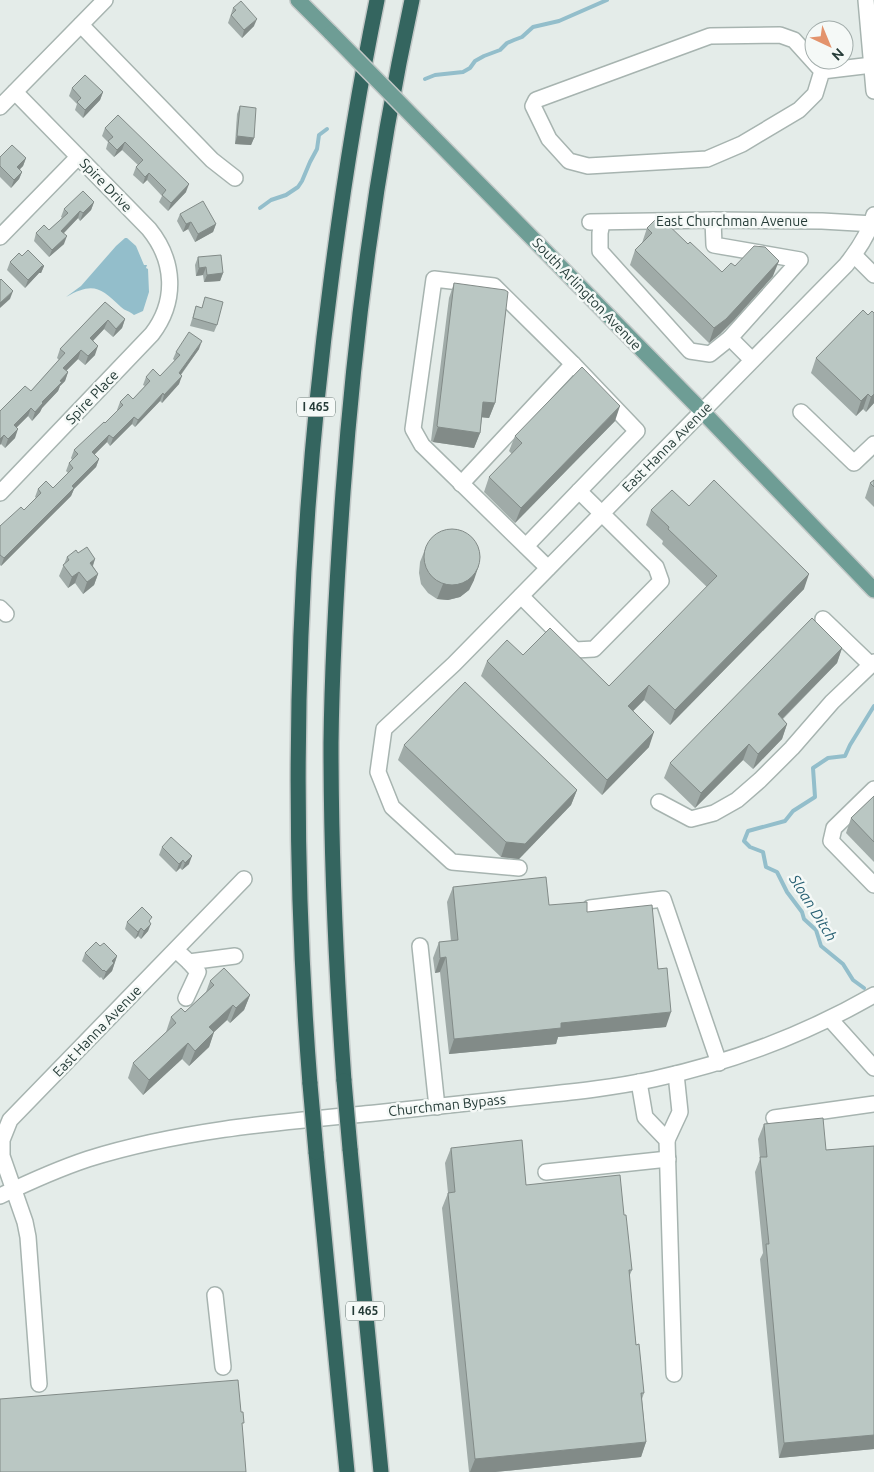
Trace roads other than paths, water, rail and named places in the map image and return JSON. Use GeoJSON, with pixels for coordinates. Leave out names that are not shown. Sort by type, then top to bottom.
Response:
{"type":"FeatureCollection","features":[{"type":"Feature","properties":{"kind":"highway","name":"I 465"},"geometry":{"type":"LineString","coordinates":[[347,1472],[310,1084],[301,935],[298,818],[299,672],[306,525],[318,384],[350,145],[377,0]]}},
{"type":"Feature","properties":{"kind":"highway","name":"I 465"},"geometry":{"type":"LineString","coordinates":[[381,1472],[344,1082],[335,937],[332,816],[332,681],[337,572],[351,388],[359,318],[390,110],[412,0]]}},
{"type":"Feature","properties":{"kind":"main road","name":"South Arlington Avenue"},"geometry":{"type":"LineString","coordinates":[[298,0],[874,590]]}},
{"type":"Feature","properties":{"kind":"street"},"geometry":{"type":"LineString","coordinates":[[0,107],[105,0]]}},
{"type":"Feature","properties":{"kind":"street"},"geometry":{"type":"LineString","coordinates":[[869,7],[874,91]]}},
{"type":"Feature","properties":{"kind":"street"},"geometry":{"type":"LineString","coordinates":[[81,25],[212,160],[235,178]]}},
{"type":"Feature","properties":{"kind":"street"},"geometry":{"type":"LineString","coordinates":[[780,35],[794,40],[822,71],[815,94],[799,110],[742,144],[706,159],[588,166],[569,161],[548,140],[533,106],[536,100],[710,36],[780,35]]}},
{"type":"Feature","properties":{"kind":"street"},"geometry":{"type":"LineString","coordinates":[[822,71],[872,58]]}},
{"type":"Feature","properties":{"kind":"street","name":"Spire Drive"},"geometry":{"type":"LineString","coordinates":[[15,92],[149,229],[168,262],[170,292]]}},
{"type":"Feature","properties":{"kind":"street"},"geometry":{"type":"LineString","coordinates":[[0,237],[78,156]]}},
{"type":"Feature","properties":{"kind":"street"},"geometry":{"type":"LineString","coordinates":[[713,220],[714,246],[800,260],[730,338],[752,360]]}},
{"type":"Feature","properties":{"kind":"street","name":"East Churchman Avenue"},"geometry":{"type":"LineString","coordinates":[[730,338],[710,354],[690,351],[600,251],[600,233],[596,223],[713,220],[873,221]]}},
{"type":"Feature","properties":{"kind":"street","name":"East Hanna Avenue"},"geometry":{"type":"LineString","coordinates":[[519,868],[452,862],[392,807],[378,772],[384,729],[454,664],[846,265],[863,241],[873,221]]}},
{"type":"Feature","properties":{"kind":"street"},"geometry":{"type":"LineString","coordinates":[[854,255],[874,275]]}},
{"type":"Feature","properties":{"kind":"street"},"geometry":{"type":"LineString","coordinates":[[526,546],[637,431],[494,286],[434,279],[413,429],[422,445],[548,568]]}},
{"type":"Feature","properties":{"kind":"street","name":"Spire Place"},"geometry":{"type":"LineString","coordinates":[[0,492],[152,334],[163,316],[170,292]]}},
{"type":"Feature","properties":{"kind":"street"},"geometry":{"type":"LineString","coordinates":[[462,484],[573,364]]}},
{"type":"Feature","properties":{"kind":"street"},"geometry":{"type":"LineString","coordinates":[[801,412],[854,463],[874,444]]}},
{"type":"Feature","properties":{"kind":"street"},"geometry":{"type":"LineString","coordinates":[[521,596],[575,650],[594,649],[661,581],[656,566],[579,491]]}},
{"type":"Feature","properties":{"kind":"street"},"geometry":{"type":"LineString","coordinates":[[659,802],[691,819],[714,812],[737,800],[767,774],[832,702],[872,664],[823,619]]}},
{"type":"Feature","properties":{"kind":"street"},"geometry":{"type":"LineString","coordinates":[[874,789],[834,828],[831,841],[874,884]]}},
{"type":"Feature","properties":{"kind":"street","name":"East Hanna Avenue"},"geometry":{"type":"LineString","coordinates":[[39,1384],[28,1236],[24,1222],[7,1193],[2,1156],[5,1130],[10,1120],[244,879]]}},
{"type":"Feature","properties":{"kind":"street"},"geometry":{"type":"LineString","coordinates":[[590,908],[664,899],[719,1063]]}},
{"type":"Feature","properties":{"kind":"street"},"geometry":{"type":"LineString","coordinates":[[420,946],[438,1106]]}},
{"type":"Feature","properties":{"kind":"street"},"geometry":{"type":"LineString","coordinates":[[176,950],[198,972],[186,998]]}},
{"type":"Feature","properties":{"kind":"street"},"geometry":{"type":"LineString","coordinates":[[188,962],[234,956]]}},
{"type":"Feature","properties":{"kind":"street","name":"Churchman Bypass"},"geometry":{"type":"LineString","coordinates":[[7,1193],[49,1174],[87,1160],[184,1135],[275,1122],[600,1089],[676,1074],[719,1063],[776,1043],[830,1019],[874,995]]}},
{"type":"Feature","properties":{"kind":"street"},"geometry":{"type":"LineString","coordinates":[[830,1019],[874,1068]]}},
{"type":"Feature","properties":{"kind":"street"},"geometry":{"type":"LineString","coordinates":[[674,1374],[667,1140],[680,1112],[676,1074]]}},
{"type":"Feature","properties":{"kind":"street"},"geometry":{"type":"LineString","coordinates":[[640,1082],[645,1117],[667,1140]]}},
{"type":"Feature","properties":{"kind":"street"},"geometry":{"type":"LineString","coordinates":[[774,1118],[874,1104]]}},
{"type":"Feature","properties":{"kind":"street"},"geometry":{"type":"LineString","coordinates":[[546,1172],[668,1160]]}},
{"type":"Feature","properties":{"kind":"street"},"geometry":{"type":"LineString","coordinates":[[215,1296],[222,1368]]}},
{"type":"Feature","properties":{"kind":"water"},"geometry":{"type":"Polygon","coordinates":[[[125,238],[136,246],[144,265],[147,265],[146,268],[148,269],[149,292],[143,311],[134,315],[96,289],[83,289],[66,297],[81,286],[125,238]]]}},
{"type":"Feature","properties":{"kind":"waterway"},"geometry":{"type":"LineString","coordinates":[[425,79],[435,75],[463,72],[470,68],[475,61],[500,50],[507,43],[522,37],[533,27],[559,21],[607,0]]}},
{"type":"Feature","properties":{"kind":"waterway"},"geometry":{"type":"LineString","coordinates":[[260,208],[271,200],[286,195],[298,187],[317,149],[319,135],[327,129]]}},
{"type":"Feature","properties":{"kind":"waterway","name":"Sloan Ditch"},"geometry":{"type":"LineString","coordinates":[[864,988],[853,980],[843,964],[821,946],[816,930],[804,919],[802,912],[787,892],[777,872],[766,867],[763,852],[750,847],[744,841],[748,831],[785,821],[793,811],[815,797],[813,768],[828,758],[845,756],[874,706]]}}]}
